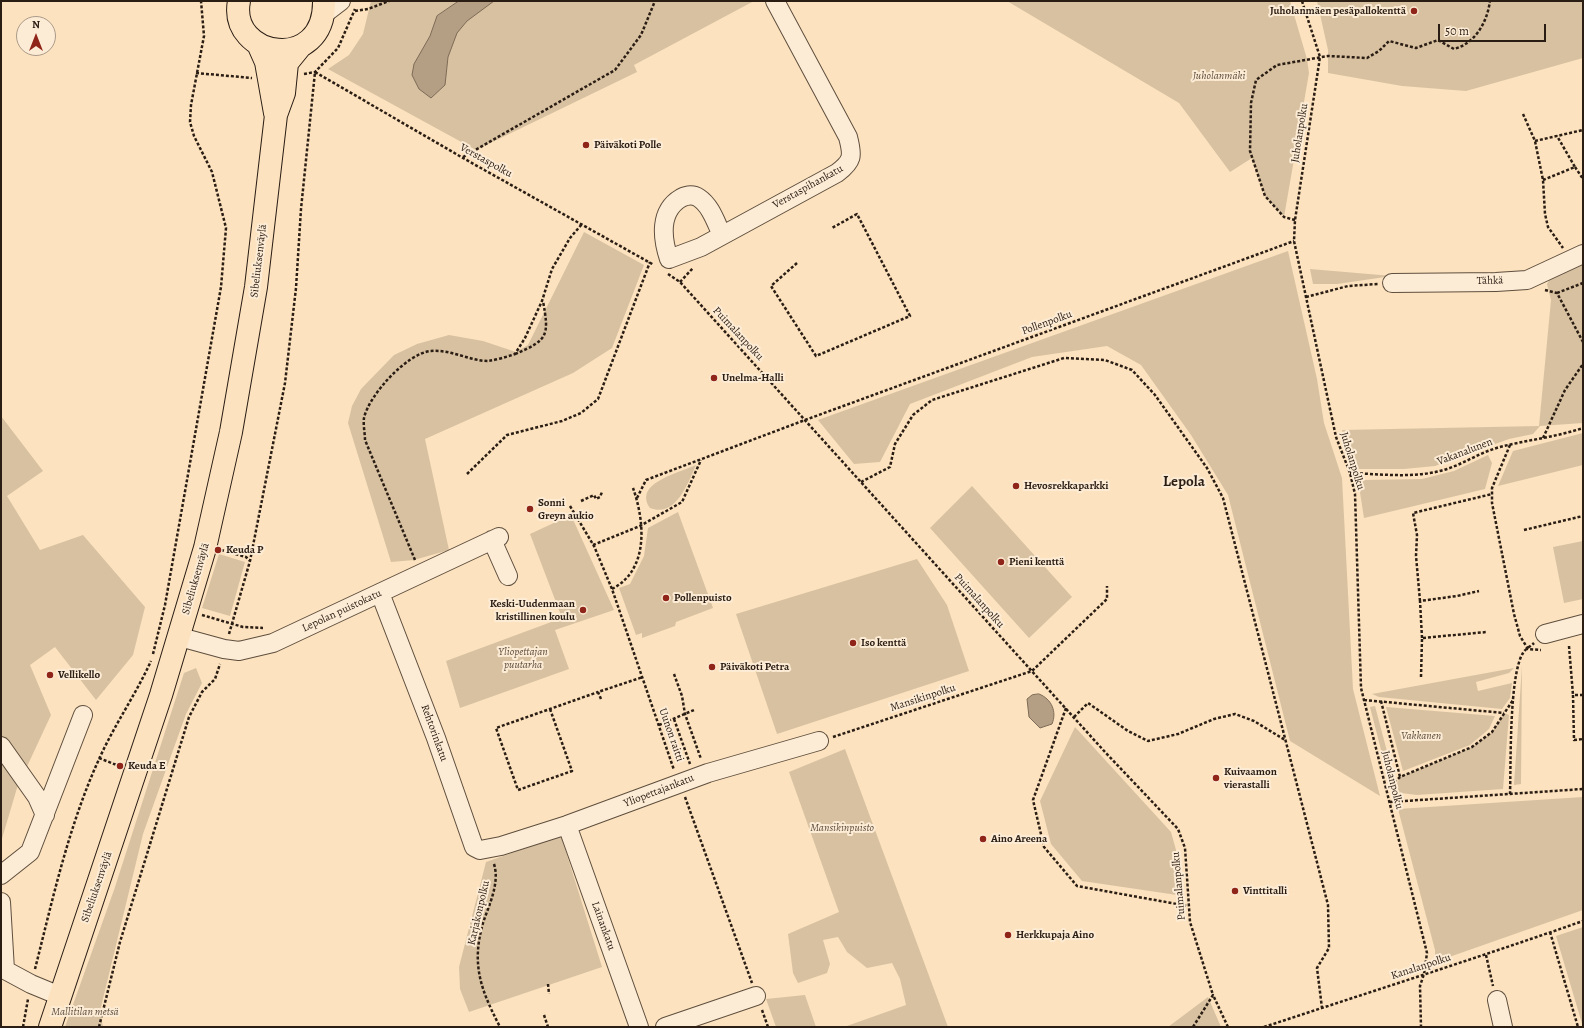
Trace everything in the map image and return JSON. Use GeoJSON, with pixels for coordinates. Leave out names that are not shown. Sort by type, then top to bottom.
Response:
{"type":"FeatureCollection","features":[{"type":"Feature","properties":{"kind":"main road"},"geometry":{"type":"LineString","coordinates":[[239,1],[240,21],[247,34],[258,44],[271,50],[286,51],[300,47]]}},
{"type":"Feature","properties":{"kind":"main road","name":"Sibeliuksenväylä"},"geometry":{"type":"LineString","coordinates":[[50,1027],[180,637],[206,548],[232,424],[256,287],[276,115],[284,93],[287,63],[300,47],[312,39],[320,27],[324,8]]}},
{"type":"Feature","properties":{"kind":"main road","name":"Sibeliuksenväylä"},"geometry":{"type":"LineString","coordinates":[[258,44],[266,62],[276,115]]}},
{"type":"Feature","properties":{"kind":"street","name":"Verstaspihankatu"},"geometry":{"type":"LineString","coordinates":[[662,265],[701,247],[837,173],[847,166],[850,160],[852,150],[848,137],[774,1]]}},
{"type":"Feature","properties":{"kind":"street"},"geometry":{"type":"LineString","coordinates":[[324,8],[348,6]]}},
{"type":"Feature","properties":{"kind":"street"},"geometry":{"type":"LineString","coordinates":[[662,265],[664,222],[671,205],[686,196],[699,198],[709,209],[722,235]]}},
{"type":"Feature","properties":{"kind":"street","name":"Tähkä"},"geometry":{"type":"LineString","coordinates":[[1392,283],[1496,282],[1527,280],[1577,257]]}},
{"type":"Feature","properties":{"kind":"street","name":"Lepolan puistokatu"},"geometry":{"type":"LineString","coordinates":[[180,637],[224,649],[239,651],[273,643],[496,539],[508,576]]}},
{"type":"Feature","properties":{"kind":"street","name":"Rehtorinkatu"},"geometry":{"type":"LineString","coordinates":[[380,593],[436,738],[474,847],[480,850],[495,847]]}},
{"type":"Feature","properties":{"kind":"street"},"geometry":{"type":"LineString","coordinates":[[1545,634],[1583,624]]}},
{"type":"Feature","properties":{"kind":"street"},"geometry":{"type":"LineString","coordinates":[[1,875],[30,852],[83,715]]}},
{"type":"Feature","properties":{"kind":"street","name":"Yliopettajankatu"},"geometry":{"type":"LineString","coordinates":[[495,847],[567,825],[694,778],[819,741]]}},
{"type":"Feature","properties":{"kind":"street"},"geometry":{"type":"LineString","coordinates":[[1,746],[37,797],[45,815]]}},
{"type":"Feature","properties":{"kind":"street","name":"Lainankatu"},"geometry":{"type":"LineString","coordinates":[[567,825],[639,1027]]}},
{"type":"Feature","properties":{"kind":"street"},"geometry":{"type":"LineString","coordinates":[[1,902],[3,974],[60,996]]}},
{"type":"Feature","properties":{"kind":"street"},"geometry":{"type":"LineString","coordinates":[[665,1027],[756,996]]}},
{"type":"Feature","properties":{"kind":"street"},"geometry":{"type":"LineString","coordinates":[[1497,1000],[1503,1027]]}},
{"type":"Feature","properties":{"kind":"path"},"geometry":{"type":"LineString","coordinates":[[22,1027],[31,984],[58,876],[80,806],[99,758],[119,718],[151,662],[165,605],[221,287],[226,228],[212,172],[194,136],[190,122],[191,105],[204,36],[201,1]]}},
{"type":"Feature","properties":{"kind":"path"},"geometry":{"type":"LineString","coordinates":[[348,6],[368,9],[389,1]]}},
{"type":"Feature","properties":{"kind":"path"},"geometry":{"type":"LineString","coordinates":[[463,158],[615,70],[641,35],[655,1]]}},
{"type":"Feature","properties":{"kind":"path","name":"Juholanpolku"},"geometry":{"type":"LineString","coordinates":[[1302,1],[1320,57],[1294,220],[1294,241],[1336,437],[1350,474],[1355,494],[1360,688],[1427,953],[1424,974],[1420,986],[1421,1027]]}},
{"type":"Feature","properties":{"kind":"path"},"geometry":{"type":"LineString","coordinates":[[1294,220],[1284,217],[1265,196],[1250,151],[1251,103],[1256,80],[1278,65],[1320,57],[1367,58],[1379,51],[1389,41],[1416,48],[1438,40],[1454,49],[1464,46],[1479,33],[1488,14],[1490,1]]}},
{"type":"Feature","properties":{"kind":"path","name":"Verstaspolku"},"geometry":{"type":"LineString","coordinates":[[250,561],[285,383],[296,288],[301,209],[315,72],[463,158],[650,262]]}},
{"type":"Feature","properties":{"kind":"path"},"geometry":{"type":"LineString","coordinates":[[1523,114],[1535,142],[1543,180],[1545,214],[1548,227],[1577,257]]}},
{"type":"Feature","properties":{"kind":"path"},"geometry":{"type":"LineString","coordinates":[[1535,142],[1583,130]]}},
{"type":"Feature","properties":{"kind":"path"},"geometry":{"type":"LineString","coordinates":[[1557,136],[1583,179]]}},
{"type":"Feature","properties":{"kind":"path"},"geometry":{"type":"LineString","coordinates":[[1543,180],[1575,167]]}},
{"type":"Feature","properties":{"kind":"path"},"geometry":{"type":"LineString","coordinates":[[797,263],[771,286],[816,356],[910,316],[857,214],[832,228]]}},
{"type":"Feature","properties":{"kind":"path"},"geometry":{"type":"LineString","coordinates":[[515,354],[542,300],[552,269],[570,238],[582,224]]}},
{"type":"Feature","properties":{"kind":"path","name":"Pollenpolku"},"geometry":{"type":"LineString","coordinates":[[636,498],[646,480],[805,420],[1294,241]]}},
{"type":"Feature","properties":{"kind":"path"},"geometry":{"type":"LineString","coordinates":[[466,474],[507,435],[562,421],[581,413],[598,399],[650,262]]}},
{"type":"Feature","properties":{"kind":"path","name":"Puimalanpolku"},"geometry":{"type":"LineString","coordinates":[[650,262],[662,265],[680,282],[1074,717],[1178,829],[1185,848],[1190,922],[1213,995],[1228,1027]]}},
{"type":"Feature","properties":{"kind":"path"},"geometry":{"type":"LineString","coordinates":[[1527,280],[1535,287],[1557,293],[1583,283]]}},
{"type":"Feature","properties":{"kind":"path"},"geometry":{"type":"LineString","coordinates":[[1306,297],[1348,286],[1392,283]]}},
{"type":"Feature","properties":{"kind":"path"},"geometry":{"type":"LineString","coordinates":[[1557,293],[1583,342]]}},
{"type":"Feature","properties":{"kind":"path"},"geometry":{"type":"LineString","coordinates":[[409,562],[414,559],[365,440],[364,418],[371,401],[396,370],[429,351],[451,353],[487,361],[515,354],[530,348],[544,338],[547,330],[542,300]]}},
{"type":"Feature","properties":{"kind":"path"},"geometry":{"type":"LineString","coordinates":[[861,482],[890,467],[895,444],[909,421],[913,415],[932,400],[1064,358],[1105,360],[1132,370],[1156,395],[1207,468],[1223,498],[1328,905],[1329,948],[1317,968],[1322,1008]]}},
{"type":"Feature","properties":{"kind":"path"},"geometry":{"type":"LineString","coordinates":[[1543,439],[1565,390],[1583,364]]}},
{"type":"Feature","properties":{"kind":"path","name":"Vakanalunen"},"geometry":{"type":"LineString","coordinates":[[1350,474],[1427,474],[1447,468],[1481,453],[1583,428]]}},
{"type":"Feature","properties":{"kind":"path"},"geometry":{"type":"LineString","coordinates":[[1510,445],[1495,478],[1492,494],[1514,614],[1520,636],[1528,649]]}},
{"type":"Feature","properties":{"kind":"path"},"geometry":{"type":"LineString","coordinates":[[593,545],[640,526],[682,502],[701,460]]}},
{"type":"Feature","properties":{"kind":"path"},"geometry":{"type":"LineString","coordinates":[[612,589],[625,580],[639,558],[642,541],[636,498],[633,488]]}},
{"type":"Feature","properties":{"kind":"path"},"geometry":{"type":"LineString","coordinates":[[1421,677],[1422,638],[1416,556],[1417,535],[1413,513],[1492,494]]}},
{"type":"Feature","properties":{"kind":"path"},"geometry":{"type":"LineString","coordinates":[[581,501],[594,495]]}},
{"type":"Feature","properties":{"kind":"path","name":"Uunon raitti"},"geometry":{"type":"LineString","coordinates":[[570,506],[593,545],[612,589],[675,773],[694,778],[697,833],[756,996]]}},
{"type":"Feature","properties":{"kind":"path"},"geometry":{"type":"LineString","coordinates":[[1524,530],[1583,516]]}},
{"type":"Feature","properties":{"kind":"path"},"geometry":{"type":"LineString","coordinates":[[99,1027],[120,942],[189,717],[202,692],[215,679],[250,561],[246,557],[218,550]]}},
{"type":"Feature","properties":{"kind":"path"},"geometry":{"type":"LineString","coordinates":[[1032,670],[1107,599],[1107,586]]}},
{"type":"Feature","properties":{"kind":"path"},"geometry":{"type":"LineString","coordinates":[[1420,601],[1457,596],[1479,591]]}},
{"type":"Feature","properties":{"kind":"path"},"geometry":{"type":"LineString","coordinates":[[187,611],[243,627],[267,627]]}},
{"type":"Feature","properties":{"kind":"path"},"geometry":{"type":"LineString","coordinates":[[1422,638],[1487,632]]}},
{"type":"Feature","properties":{"kind":"path"},"geometry":{"type":"LineString","coordinates":[[1510,794],[1513,700],[1517,672],[1523,653],[1545,634]]}},
{"type":"Feature","properties":{"kind":"path"},"geometry":{"type":"LineString","coordinates":[[1569,646],[1573,695],[1574,740],[1583,739]]}},
{"type":"Feature","properties":{"kind":"path","name":"Mansikinpolku"},"geometry":{"type":"LineString","coordinates":[[819,741],[1032,670]]}},
{"type":"Feature","properties":{"kind":"path"},"geometry":{"type":"LineString","coordinates":[[674,674],[682,696],[694,778]]}},
{"type":"Feature","properties":{"kind":"path"},"geometry":{"type":"LineString","coordinates":[[550,709],[572,771],[518,790],[496,728],[598,692],[643,677]]}},
{"type":"Feature","properties":{"kind":"path"},"geometry":{"type":"LineString","coordinates":[[598,692],[601,699]]}},
{"type":"Feature","properties":{"kind":"path"},"geometry":{"type":"LineString","coordinates":[[1573,695],[1583,695]]}},
{"type":"Feature","properties":{"kind":"path"},"geometry":{"type":"LineString","coordinates":[[1364,700],[1504,713]]}},
{"type":"Feature","properties":{"kind":"path"},"geometry":{"type":"LineString","coordinates":[[1386,789],[1400,777],[1472,747],[1492,732],[1513,700]]}},
{"type":"Feature","properties":{"kind":"path"},"geometry":{"type":"LineString","coordinates":[[1381,702],[1400,777]]}},
{"type":"Feature","properties":{"kind":"path"},"geometry":{"type":"LineString","coordinates":[[1074,717],[1088,703],[1128,731],[1148,741],[1178,734],[1214,719],[1235,714],[1254,721],[1286,741]]}},
{"type":"Feature","properties":{"kind":"path"},"geometry":{"type":"LineString","coordinates":[[1066,708],[1033,800],[1044,847],[1077,886],[1188,906]]}},
{"type":"Feature","properties":{"kind":"path"},"geometry":{"type":"LineString","coordinates":[[659,725],[694,710]]}},
{"type":"Feature","properties":{"kind":"path"},"geometry":{"type":"LineString","coordinates":[[674,719],[694,778]]}},
{"type":"Feature","properties":{"kind":"path"},"geometry":{"type":"LineString","coordinates":[[99,758],[120,766]]}},
{"type":"Feature","properties":{"kind":"path"},"geometry":{"type":"LineString","coordinates":[[1390,802],[1583,789]]}},
{"type":"Feature","properties":{"kind":"path","name":"Karjakonpolku"},"geometry":{"type":"LineString","coordinates":[[495,847],[496,872],[492,897],[482,925],[478,960],[480,983],[500,1027]]}},
{"type":"Feature","properties":{"kind":"path","name":"Kanalanpolku"},"geometry":{"type":"LineString","coordinates":[[1264,1027],[1486,955],[1583,921]]}},
{"type":"Feature","properties":{"kind":"path"},"geometry":{"type":"LineString","coordinates":[[1550,932],[1578,1027]]}},
{"type":"Feature","properties":{"kind":"path"},"geometry":{"type":"LineString","coordinates":[[1486,955],[1497,1000]]}},
{"type":"Feature","properties":{"kind":"path"},"geometry":{"type":"LineString","coordinates":[[548,984],[549,994]]}},
{"type":"Feature","properties":{"kind":"path"},"geometry":{"type":"LineString","coordinates":[[1193,1027],[1213,995]]}},
{"type":"Feature","properties":{"kind":"path"},"geometry":{"type":"LineString","coordinates":[[544,1015],[548,1027]]}},
{"type":"Feature","properties":{"kind":"green space"},"geometry":{"type":"Polygon","coordinates":[[[371,1],[754,1],[634,65],[637,72],[476,150],[328,69],[349,55],[363,34],[371,1]]]}},
{"type":"Feature","properties":{"kind":"green space","name":"Juholanmäki"},"geometry":{"type":"Polygon","coordinates":[[[1007,1],[1290,1],[1307,59],[1309,73],[1284,217],[1265,196],[1252,158],[1230,172],[1179,103],[1007,1]]]}},
{"type":"Feature","properties":{"kind":"green space"},"geometry":{"type":"Polygon","coordinates":[[[1317,1],[1583,1],[1583,58],[1466,91],[1402,86],[1328,73],[1328,50],[1317,1]]]}},
{"type":"Feature","properties":{"kind":"green space"},"geometry":{"type":"Polygon","coordinates":[[[584,232],[644,265],[612,348],[573,373],[425,439],[449,550],[414,560],[391,562],[348,423],[352,406],[361,389],[394,355],[417,344],[449,335],[483,341],[516,352],[528,345],[584,232]]]}},
{"type":"Feature","properties":{"kind":"green space"},"geometry":{"type":"Polygon","coordinates":[[[1288,251],[1317,379],[1324,423],[1342,478],[1353,689],[1380,796],[1290,741],[1228,495],[1191,435],[1141,365],[1107,346],[1032,357],[910,404],[880,462],[854,464],[818,420],[1288,251]]]}},
{"type":"Feature","properties":{"kind":"green space"},"geometry":{"type":"Polygon","coordinates":[[[1583,263],[1583,423],[1540,426],[1533,434],[1509,439],[1435,466],[1404,469],[1353,469],[1342,430],[1539,426],[1551,300],[1547,284],[1551,277],[1583,263]]]}},
{"type":"Feature","properties":{"kind":"green space"},"geometry":{"type":"Polygon","coordinates":[[[1310,269],[1392,276],[1337,284],[1313,284],[1310,269]]]}},
{"type":"Feature","properties":{"kind":"green space"},"geometry":{"type":"Polygon","coordinates":[[[1,416],[43,471],[7,496],[40,550],[83,535],[145,607],[133,655],[96,700],[55,647],[30,665],[51,715],[17,788],[1,842],[1,416]]]}},
{"type":"Feature","properties":{"kind":"green space"},"geometry":{"type":"Polygon","coordinates":[[[1583,433],[1583,465],[1498,486],[1513,451],[1583,433]]]}},
{"type":"Feature","properties":{"kind":"green space"},"geometry":{"type":"Polygon","coordinates":[[[1488,455],[1492,463],[1485,489],[1364,518],[1359,486],[1364,480],[1422,479],[1454,471],[1488,455]]]}},
{"type":"Feature","properties":{"kind":"green space"},"geometry":{"type":"Polygon","coordinates":[[[696,465],[685,489],[674,504],[659,510],[650,508],[646,499],[648,492],[653,486],[660,480],[696,465]]]}},
{"type":"Feature","properties":{"kind":"green space","name":"Pieni kenttä"},"geometry":{"type":"Polygon","coordinates":[[[972,486],[1072,597],[1029,638],[930,528],[972,486]]]}},
{"type":"Feature","properties":{"kind":"green space","name":"Pollenpuisto"},"geometry":{"type":"Polygon","coordinates":[[[678,512],[713,608],[676,622],[675,626],[642,638],[642,633],[636,635],[619,588],[630,584],[644,556],[648,528],[678,512]]]}},
{"type":"Feature","properties":{"kind":"green space","name":"Yliopettajan puutarha"},"geometry":{"type":"Polygon","coordinates":[[[571,515],[614,610],[555,630],[569,669],[460,708],[446,661],[562,618],[530,534],[571,515]]]}},
{"type":"Feature","properties":{"kind":"green space"},"geometry":{"type":"Polygon","coordinates":[[[1583,541],[1583,599],[1564,603],[1553,547],[1583,541]]]}},
{"type":"Feature","properties":{"kind":"green space"},"geometry":{"type":"Polygon","coordinates":[[[219,554],[245,562],[230,616],[202,608],[219,554]]]}},
{"type":"Feature","properties":{"kind":"green space","name":"Iso kenttä"},"geometry":{"type":"Polygon","coordinates":[[[917,559],[947,605],[969,671],[777,734],[736,614],[917,559]]]}},
{"type":"Feature","properties":{"kind":"green space"},"geometry":{"type":"Polygon","coordinates":[[[1522,666],[1521,784],[1514,785],[1522,666]]]}},
{"type":"Feature","properties":{"kind":"green space","name":"Mallitilan metsä"},"geometry":{"type":"Polygon","coordinates":[[[196,668],[202,683],[186,714],[143,834],[100,1011],[103,1027],[65,1027],[114,890],[184,673],[196,668]]]}},
{"type":"Feature","properties":{"kind":"green space"},"geometry":{"type":"Polygon","coordinates":[[[1514,668],[1509,673],[1476,682],[1478,691],[1512,683],[1510,698],[1502,709],[1379,697],[1372,694],[1514,668]]]}},
{"type":"Feature","properties":{"kind":"green space"},"geometry":{"type":"Polygon","coordinates":[[[1375,706],[1393,774],[1388,777],[1370,707],[1375,706]]]}},
{"type":"Feature","properties":{"kind":"green space","name":"Vakkanen"},"geometry":{"type":"Polygon","coordinates":[[[1386,707],[1495,716],[1489,729],[1470,745],[1403,771],[1386,707]]]}},
{"type":"Feature","properties":{"kind":"green space"},"geometry":{"type":"Polygon","coordinates":[[[1504,713],[1509,715],[1503,789],[1417,795],[1393,792],[1400,777],[1472,747],[1492,732],[1504,713]]]}},
{"type":"Feature","properties":{"kind":"green space"},"geometry":{"type":"Polygon","coordinates":[[[1075,727],[1171,832],[1176,850],[1177,895],[1082,881],[1051,844],[1040,801],[1075,727]]]}},
{"type":"Feature","properties":{"kind":"green space","name":"Mansikinpuisto"},"geometry":{"type":"Polygon","coordinates":[[[845,749],[948,1027],[844,1027],[906,1005],[900,979],[892,963],[867,968],[847,952],[838,937],[823,940],[830,964],[827,973],[798,983],[793,973],[788,934],[839,912],[789,772],[845,749]]]}},
{"type":"Feature","properties":{"kind":"green space"},"geometry":{"type":"Polygon","coordinates":[[[1583,797],[1583,910],[1435,962],[1435,950],[1398,809],[1583,797]]]}},
{"type":"Feature","properties":{"kind":"green space"},"geometry":{"type":"Polygon","coordinates":[[[561,836],[602,967],[469,1012],[460,989],[459,967],[486,862],[561,836]]]}},
{"type":"Feature","properties":{"kind":"green space"},"geometry":{"type":"Polygon","coordinates":[[[1583,927],[1583,1027],[1556,936],[1583,927]]]}},
{"type":"Feature","properties":{"kind":"green space"},"geometry":{"type":"Polygon","coordinates":[[[805,995],[816,1027],[776,1027],[766,999],[805,995]]]}},
{"type":"Feature","properties":{"kind":"green space"},"geometry":{"type":"Polygon","coordinates":[[[1208,997],[1221,1027],[1168,1027],[1208,997]]]}},
{"type":"Feature","properties":{"kind":"shaded area"},"geometry":{"type":"Polygon","coordinates":[[[459,1],[494,1],[467,21],[457,33],[448,57],[445,85],[431,98],[419,89],[412,75],[414,64],[430,36],[437,16],[459,1]]]}},
{"type":"Feature","properties":{"kind":"shaded area"},"geometry":{"type":"Polygon","coordinates":[[[1039,694],[1047,699],[1054,711],[1052,724],[1040,728],[1029,717],[1027,699],[1032,695],[1039,694]]]}},
{"type":"Feature","properties":{"kind":"place","name":"Juholanmäen pesäpallokenttä"},"geometry":{"type":"Point","coordinates":[1414,11]}},
{"type":"Feature","properties":{"kind":"place","name":"Päiväkoti Polle"},"geometry":{"type":"Point","coordinates":[586,145]}},
{"type":"Feature","properties":{"kind":"place","name":"Unelma-Halli"},"geometry":{"type":"Point","coordinates":[714,378]}},
{"type":"Feature","properties":{"kind":"place","name":"Hevosrekkaparkki"},"geometry":{"type":"Point","coordinates":[1016,486]}},
{"type":"Feature","properties":{"kind":"place","name":"Sonni Greyn aukio"},"geometry":{"type":"Point","coordinates":[530,509]}},
{"type":"Feature","properties":{"kind":"place","name":"Keuda P"},"geometry":{"type":"Point","coordinates":[218,550]}},
{"type":"Feature","properties":{"kind":"place","name":"Pieni kenttä"},"geometry":{"type":"Point","coordinates":[1001,562]}},
{"type":"Feature","properties":{"kind":"place","name":"Pollenpuisto"},"geometry":{"type":"Point","coordinates":[666,598]}},
{"type":"Feature","properties":{"kind":"place","name":"Keski-Uudenmaan kristillinen koulu"},"geometry":{"type":"Point","coordinates":[583,610]}},
{"type":"Feature","properties":{"kind":"place","name":"Iso kenttä"},"geometry":{"type":"Point","coordinates":[853,643]}},
{"type":"Feature","properties":{"kind":"place","name":"Päiväkoti Petra"},"geometry":{"type":"Point","coordinates":[712,667]}},
{"type":"Feature","properties":{"kind":"place","name":"Vellikello"},"geometry":{"type":"Point","coordinates":[50,675]}},
{"type":"Feature","properties":{"kind":"place","name":"Keuda E"},"geometry":{"type":"Point","coordinates":[120,766]}},
{"type":"Feature","properties":{"kind":"place","name":"Kuivaamon vierastalli"},"geometry":{"type":"Point","coordinates":[1216,778]}},
{"type":"Feature","properties":{"kind":"place","name":"Aino Areena"},"geometry":{"type":"Point","coordinates":[983,839]}},
{"type":"Feature","properties":{"kind":"place","name":"Vinttitalli"},"geometry":{"type":"Point","coordinates":[1235,891]}},
{"type":"Feature","properties":{"kind":"place","name":"Herkkupaja Aino"},"geometry":{"type":"Point","coordinates":[1008,935]}},
{"type":"Feature","properties":{"kind":"district","name":"Lepola"},"geometry":{"type":"Point","coordinates":[1184,482]}}]}
